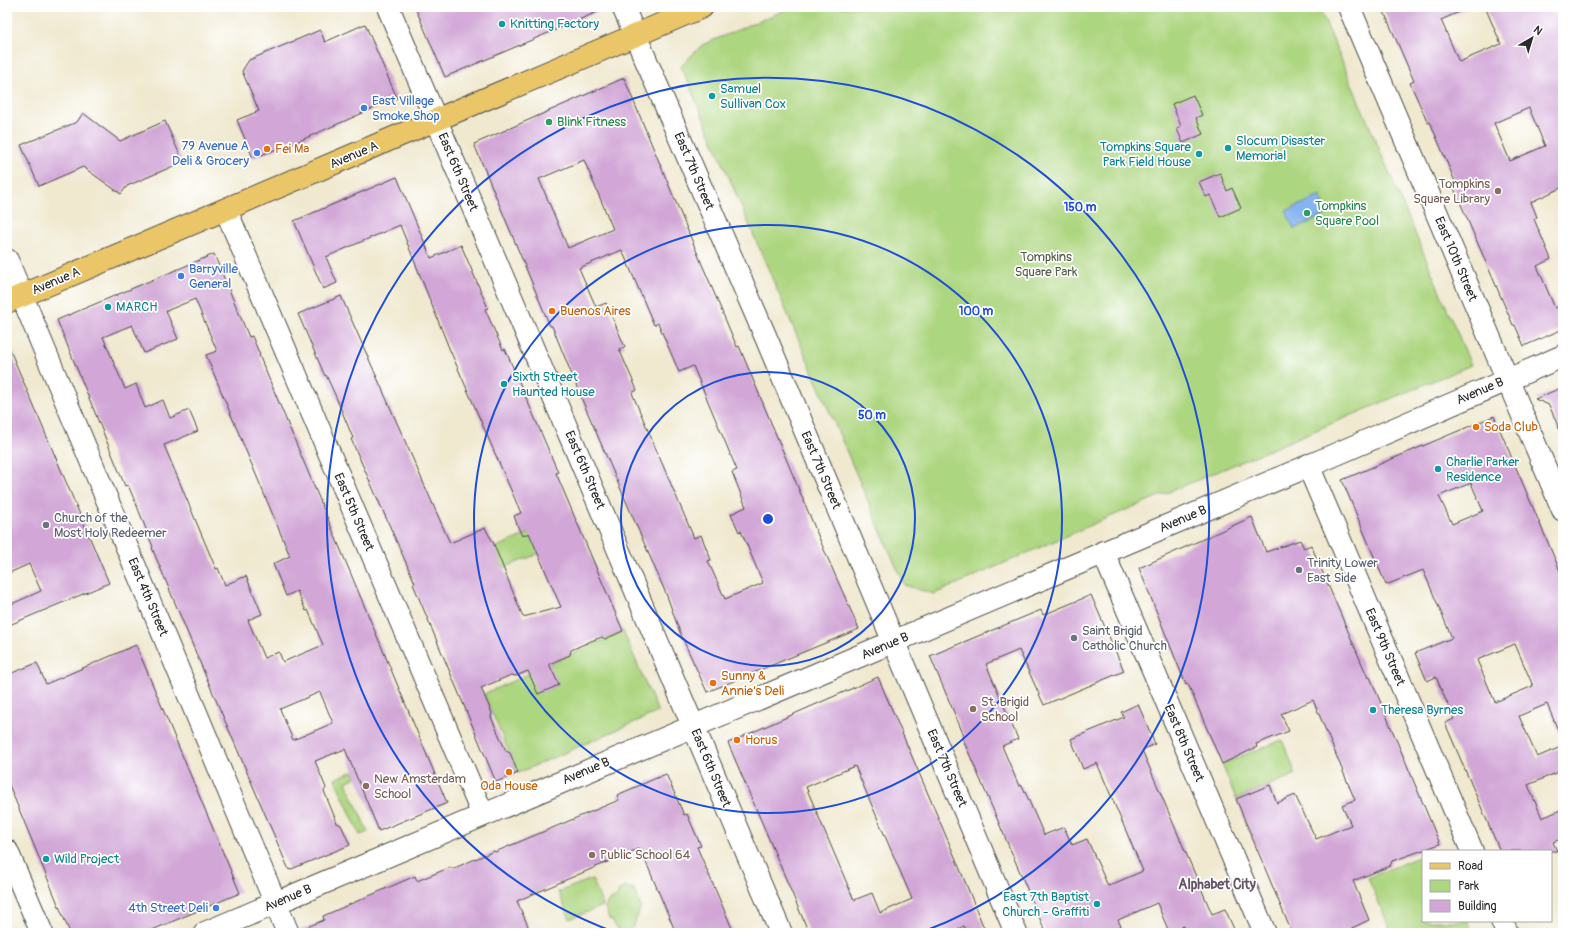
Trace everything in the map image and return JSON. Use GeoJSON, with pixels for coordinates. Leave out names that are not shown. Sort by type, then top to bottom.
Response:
{"type":"FeatureCollection","features":[{"type":"Feature","properties":{"kind":"main road","name":"Avenue A"},"geometry":{"type":"LineString","coordinates":[[15,299],[702,7]]}},
{"type":"Feature","properties":{"kind":"street","name":"East 6th Street"},"geometry":{"type":"LineString","coordinates":[[388,7],[781,933]]}},
{"type":"Feature","properties":{"kind":"street","name":"East 7th Street"},"geometry":{"type":"LineString","coordinates":[[623,7],[767,340],[1016,933]]}},
{"type":"Feature","properties":{"kind":"street","name":"East 10th Street"},"geometry":{"type":"LineString","coordinates":[[1349,7],[1563,510]]}},
{"type":"Feature","properties":{"kind":"street","name":"East 5th Street"},"geometry":{"type":"LineString","coordinates":[[226,210],[483,815]]}},
{"type":"Feature","properties":{"kind":"street","name":"East 4th Street"},"geometry":{"type":"LineString","coordinates":[[7,260],[15,299],[288,933]]}},
{"type":"Feature","properties":{"kind":"street","name":"Avenue B"},"geometry":{"type":"LineString","coordinates":[[205,933],[1308,466],[1563,356]]}},
{"type":"Feature","properties":{"kind":"street","name":"East 9th Street"},"geometry":{"type":"LineString","coordinates":[[1308,466],[1472,850]]}},
{"type":"Feature","properties":{"kind":"street","name":"East 8th Street"},"geometry":{"type":"LineString","coordinates":[[1103,552],[1265,933]]}},
{"type":"Feature","properties":{"kind":"street"},"geometry":{"type":"LineString","coordinates":[[7,851],[42,933]]}},
{"type":"Feature","properties":{"kind":"street"},"geometry":{"type":"LineString","coordinates":[[1502,922],[1507,933]]}},
{"type":"Feature","properties":{"kind":"green space","name":"Tompkins Square Park"},"geometry":{"type":"Polygon","coordinates":[[[792,7],[1319,7],[1471,365],[1100,521],[934,594],[904,585],[681,66],[702,45],[792,7]]]}},
{"type":"Feature","properties":{"kind":"green space"},"geometry":{"type":"Polygon","coordinates":[[[573,515],[538,554],[503,568],[494,548],[573,515]]]}},
{"type":"Feature","properties":{"kind":"green space"},"geometry":{"type":"Polygon","coordinates":[[[623,631],[658,712],[518,773],[484,694],[623,631]]]}},
{"type":"Feature","properties":{"kind":"green space"},"geometry":{"type":"Polygon","coordinates":[[[1282,740],[1296,774],[1236,799],[1222,764],[1282,740]]]}},
{"type":"Feature","properties":{"kind":"green space"},"geometry":{"type":"Polygon","coordinates":[[[353,771],[356,777],[346,782],[368,832],[360,835],[335,779],[353,771]]]}},
{"type":"Feature","properties":{"kind":"green space"},"geometry":{"type":"Polygon","coordinates":[[[1422,855],[1422,922],[1468,922],[1473,933],[1392,933],[1368,878],[1422,855]]]}},
{"type":"Feature","properties":{"kind":"green space"},"geometry":{"type":"Polygon","coordinates":[[[592,879],[603,906],[570,919],[558,892],[592,879]]]}},
{"type":"Feature","properties":{"kind":"green space"},"geometry":{"type":"Polygon","coordinates":[[[626,887],[634,890],[641,907],[633,927],[623,931],[616,927],[612,920],[609,919],[605,908],[608,901],[617,897],[619,890],[626,887]]]}},
{"type":"Feature","properties":{"kind":"water","name":"Tompkins Square Pool"},"geometry":{"type":"Polygon","coordinates":[[[1320,196],[1328,214],[1294,229],[1286,211],[1320,196]]]}},
{"type":"Feature","properties":{"kind":"building"},"geometry":{"type":"Polygon","coordinates":[[[415,7],[609,7],[445,77],[415,7]]]}},
{"type":"Feature","properties":{"kind":"building"},"geometry":{"type":"Polygon","coordinates":[[[1382,7],[1470,7],[1441,20],[1459,62],[1501,44],[1485,7],[1563,7],[1563,187],[1531,202],[1537,217],[1534,219],[1551,259],[1537,266],[1555,308],[1563,304],[1563,329],[1524,346],[1515,325],[1513,325],[1453,186],[1456,184],[1430,122],[1428,123],[1410,83],[1414,81],[1382,7]],[[1529,108],[1494,123],[1510,161],[1545,146],[1529,108]]]}},
{"type":"Feature","properties":{"kind":"building"},"geometry":{"type":"Polygon","coordinates":[[[365,24],[397,98],[299,141],[253,158],[237,120],[259,111],[242,71],[249,60],[320,30],[325,42],[365,24]]]}},
{"type":"Feature","properties":{"kind":"building"},"geometry":{"type":"Polygon","coordinates":[[[624,78],[737,347],[739,346],[825,552],[859,629],[707,692],[681,635],[667,596],[583,402],[552,326],[550,326],[474,144],[624,78]],[[584,160],[539,179],[568,248],[613,229],[584,160]],[[622,250],[579,268],[596,307],[606,303],[625,347],[619,349],[637,390],[632,393],[694,538],[701,535],[711,560],[708,561],[725,599],[763,583],[741,531],[739,532],[731,514],[746,507],[732,472],[737,470],[693,366],[679,372],[658,323],[654,325],[622,250]]]}},
{"type":"Feature","properties":{"kind":"building"},"geometry":{"type":"Polygon","coordinates":[[[1193,95],[1202,115],[1196,118],[1203,134],[1183,143],[1177,129],[1181,126],[1172,104],[1193,95]]]}},
{"type":"Feature","properties":{"kind":"building"},"geometry":{"type":"Polygon","coordinates":[[[83,113],[120,141],[165,121],[183,162],[127,186],[121,194],[83,167],[39,186],[21,145],[77,122],[83,113]]]}},
{"type":"Feature","properties":{"kind":"building"},"geometry":{"type":"Polygon","coordinates":[[[1220,173],[1227,191],[1232,188],[1241,208],[1220,217],[1210,195],[1206,197],[1199,182],[1220,173]]]}},
{"type":"Feature","properties":{"kind":"building"},"geometry":{"type":"Polygon","coordinates":[[[397,177],[431,258],[461,245],[488,308],[485,309],[503,350],[505,349],[558,472],[556,473],[623,631],[605,639],[602,637],[591,641],[571,650],[570,655],[549,664],[559,685],[538,694],[528,671],[516,676],[511,675],[481,688],[492,713],[491,717],[506,751],[510,753],[518,773],[496,782],[413,584],[415,583],[351,439],[353,438],[336,397],[326,375],[325,376],[298,314],[341,296],[450,543],[485,528],[493,542],[523,617],[561,607],[529,533],[522,536],[518,527],[514,516],[521,513],[449,348],[400,225],[326,257],[337,283],[323,289],[294,221],[397,177]]]}},
{"type":"Feature","properties":{"kind":"building"},"geometry":{"type":"Polygon","coordinates":[[[214,254],[249,337],[252,336],[447,803],[379,831],[345,749],[315,761],[326,788],[324,791],[337,823],[341,825],[350,845],[289,870],[152,548],[153,547],[137,506],[128,485],[125,486],[57,320],[214,254]],[[195,299],[166,311],[178,339],[144,353],[132,325],[103,337],[125,389],[136,384],[145,408],[163,400],[170,418],[189,410],[198,431],[164,445],[216,569],[218,568],[225,585],[246,576],[262,614],[248,620],[264,658],[279,652],[283,662],[323,645],[308,610],[306,611],[297,591],[286,596],[273,564],[290,556],[206,355],[217,351],[195,299]],[[320,692],[280,709],[293,740],[333,723],[320,692]]]}},
{"type":"Feature","properties":{"kind":"building"},"geometry":{"type":"Polygon","coordinates":[[[7,343],[109,583],[7,626],[7,606],[41,591],[29,564],[7,574],[7,343]]]}},
{"type":"Feature","properties":{"kind":"building"},"geometry":{"type":"Polygon","coordinates":[[[1563,387],[1563,438],[1549,405],[1535,399],[1563,387]]]}},
{"type":"Feature","properties":{"kind":"building"},"geometry":{"type":"Polygon","coordinates":[[[1494,416],[1563,578],[1563,742],[1547,704],[1519,716],[1537,757],[1563,746],[1563,770],[1528,785],[1542,818],[1563,809],[1563,838],[1553,842],[1557,851],[1500,850],[1445,723],[1454,719],[1436,677],[1427,681],[1415,653],[1452,638],[1423,570],[1386,585],[1342,480],[1494,416]],[[1471,483],[1439,496],[1452,524],[1483,511],[1471,483]],[[1515,644],[1477,660],[1495,702],[1533,686],[1515,644]]]}},
{"type":"Feature","properties":{"kind":"building"},"geometry":{"type":"Polygon","coordinates":[[[1252,517],[1266,552],[1300,540],[1304,548],[1311,545],[1368,678],[1370,677],[1440,844],[1392,861],[1390,866],[1353,881],[1369,920],[1352,928],[1354,933],[1292,933],[1236,799],[1270,785],[1277,803],[1295,795],[1316,839],[1351,825],[1342,805],[1355,800],[1313,700],[1281,714],[1289,731],[1256,744],[1257,747],[1222,764],[1188,684],[1186,685],[1139,568],[1252,517]]]}},
{"type":"Feature","properties":{"kind":"building"},"geometry":{"type":"Polygon","coordinates":[[[1091,595],[1124,671],[1044,705],[1019,650],[986,664],[1018,739],[1002,746],[1019,786],[1022,785],[1044,835],[1064,827],[1072,845],[1087,839],[1108,886],[1143,871],[1097,763],[1083,769],[1071,739],[1124,717],[1121,712],[1138,704],[1155,744],[1142,750],[1212,914],[1225,909],[1234,929],[1225,933],[1187,933],[1184,926],[1169,932],[1157,903],[1118,920],[1124,933],[1046,933],[962,737],[964,736],[930,656],[1041,610],[1043,615],[1091,595]]]}},
{"type":"Feature","properties":{"kind":"building"},"geometry":{"type":"Polygon","coordinates":[[[136,645],[240,893],[145,933],[70,933],[7,780],[7,675],[37,663],[46,684],[136,645]]]}},
{"type":"Feature","properties":{"kind":"building"},"geometry":{"type":"Polygon","coordinates":[[[878,677],[986,933],[967,933],[964,926],[948,933],[809,933],[728,743],[878,677]],[[855,766],[806,787],[854,900],[872,893],[880,913],[912,899],[855,766]]]}},
{"type":"Feature","properties":{"kind":"building","name":"Public School 64"},"geometry":{"type":"Polygon","coordinates":[[[666,774],[684,815],[687,814],[701,846],[697,847],[734,933],[676,933],[640,848],[517,901],[531,933],[300,933],[300,930],[324,920],[323,916],[415,876],[417,881],[451,867],[452,869],[494,851],[495,852],[619,800],[617,795],[666,774]]]}},
{"type":"Feature","properties":{"kind":"place","name":"Knitting Factory"},"geometry":{"type":"Point","coordinates":[502,24]}},
{"type":"Feature","properties":{"kind":"place","name":"Samuel Sullivan Cox"},"geometry":{"type":"Point","coordinates":[712,96]}},
{"type":"Feature","properties":{"kind":"place","name":"East Village Smoke Shop"},"geometry":{"type":"Point","coordinates":[364,108]}},
{"type":"Feature","properties":{"kind":"place","name":"Blink Fitness"},"geometry":{"type":"Point","coordinates":[549,122]}},
{"type":"Feature","properties":{"kind":"place","name":"Slocum Disaster Memorial"},"geometry":{"type":"Point","coordinates":[1228,148]}},
{"type":"Feature","properties":{"kind":"place","name":"Fei Ma"},"geometry":{"type":"Point","coordinates":[267,149]}},
{"type":"Feature","properties":{"kind":"place","name":"79 Avenue A Deli & Grocery"},"geometry":{"type":"Point","coordinates":[257,153]}},
{"type":"Feature","properties":{"kind":"place","name":"Tompkins Square Park Field House"},"geometry":{"type":"Point","coordinates":[1199,154]}},
{"type":"Feature","properties":{"kind":"place","name":"Tompkins Square Library"},"geometry":{"type":"Point","coordinates":[1498,191]}},
{"type":"Feature","properties":{"kind":"place","name":"Tompkins Square Pool"},"geometry":{"type":"Point","coordinates":[1307,213]}},
{"type":"Feature","properties":{"kind":"place","name":"Barryville General"},"geometry":{"type":"Point","coordinates":[181,276]}},
{"type":"Feature","properties":{"kind":"place","name":"MARCH"},"geometry":{"type":"Point","coordinates":[108,307]}},
{"type":"Feature","properties":{"kind":"place","name":"Buenos Aires"},"geometry":{"type":"Point","coordinates":[552,311]}},
{"type":"Feature","properties":{"kind":"place","name":"Sixth Street Haunted House"},"geometry":{"type":"Point","coordinates":[504,384]}},
{"type":"Feature","properties":{"kind":"place","name":"Soda Club"},"geometry":{"type":"Point","coordinates":[1476,427]}},
{"type":"Feature","properties":{"kind":"place","name":"Charlie Parker Residence"},"geometry":{"type":"Point","coordinates":[1438,469]}},
{"type":"Feature","properties":{"kind":"place","name":"Church of the Most Holy Redeemer"},"geometry":{"type":"Point","coordinates":[46,525]}},
{"type":"Feature","properties":{"kind":"place","name":"Trinity Lower East Side"},"geometry":{"type":"Point","coordinates":[1299,570]}},
{"type":"Feature","properties":{"kind":"place","name":"Saint Brigid Catholic Church"},"geometry":{"type":"Point","coordinates":[1074,638]}},
{"type":"Feature","properties":{"kind":"place","name":"Sunny & Annie’s Deli"},"geometry":{"type":"Point","coordinates":[713,683]}},
{"type":"Feature","properties":{"kind":"place","name":"St. Brigid School"},"geometry":{"type":"Point","coordinates":[973,709]}},
{"type":"Feature","properties":{"kind":"place","name":"Theresa Byrnes"},"geometry":{"type":"Point","coordinates":[1373,710]}},
{"type":"Feature","properties":{"kind":"place","name":"Horus"},"geometry":{"type":"Point","coordinates":[737,740]}},
{"type":"Feature","properties":{"kind":"place","name":"Oda House"},"geometry":{"type":"Point","coordinates":[509,772]}},
{"type":"Feature","properties":{"kind":"place","name":"New Amsterdam School"},"geometry":{"type":"Point","coordinates":[366,786]}},
{"type":"Feature","properties":{"kind":"place","name":"Public School 64"},"geometry":{"type":"Point","coordinates":[592,855]}},
{"type":"Feature","properties":{"kind":"place","name":"Wild Project"},"geometry":{"type":"Point","coordinates":[46,859]}},
{"type":"Feature","properties":{"kind":"place","name":"East 7th Baptist Church - Graffiti"},"geometry":{"type":"Point","coordinates":[1097,904]}},
{"type":"Feature","properties":{"kind":"place","name":"4th Street Deli"},"geometry":{"type":"Point","coordinates":[216,908]}},
{"type":"Feature","properties":{"kind":"district","name":"Alphabet City"},"geometry":{"type":"Point","coordinates":[1217,884]}}]}
